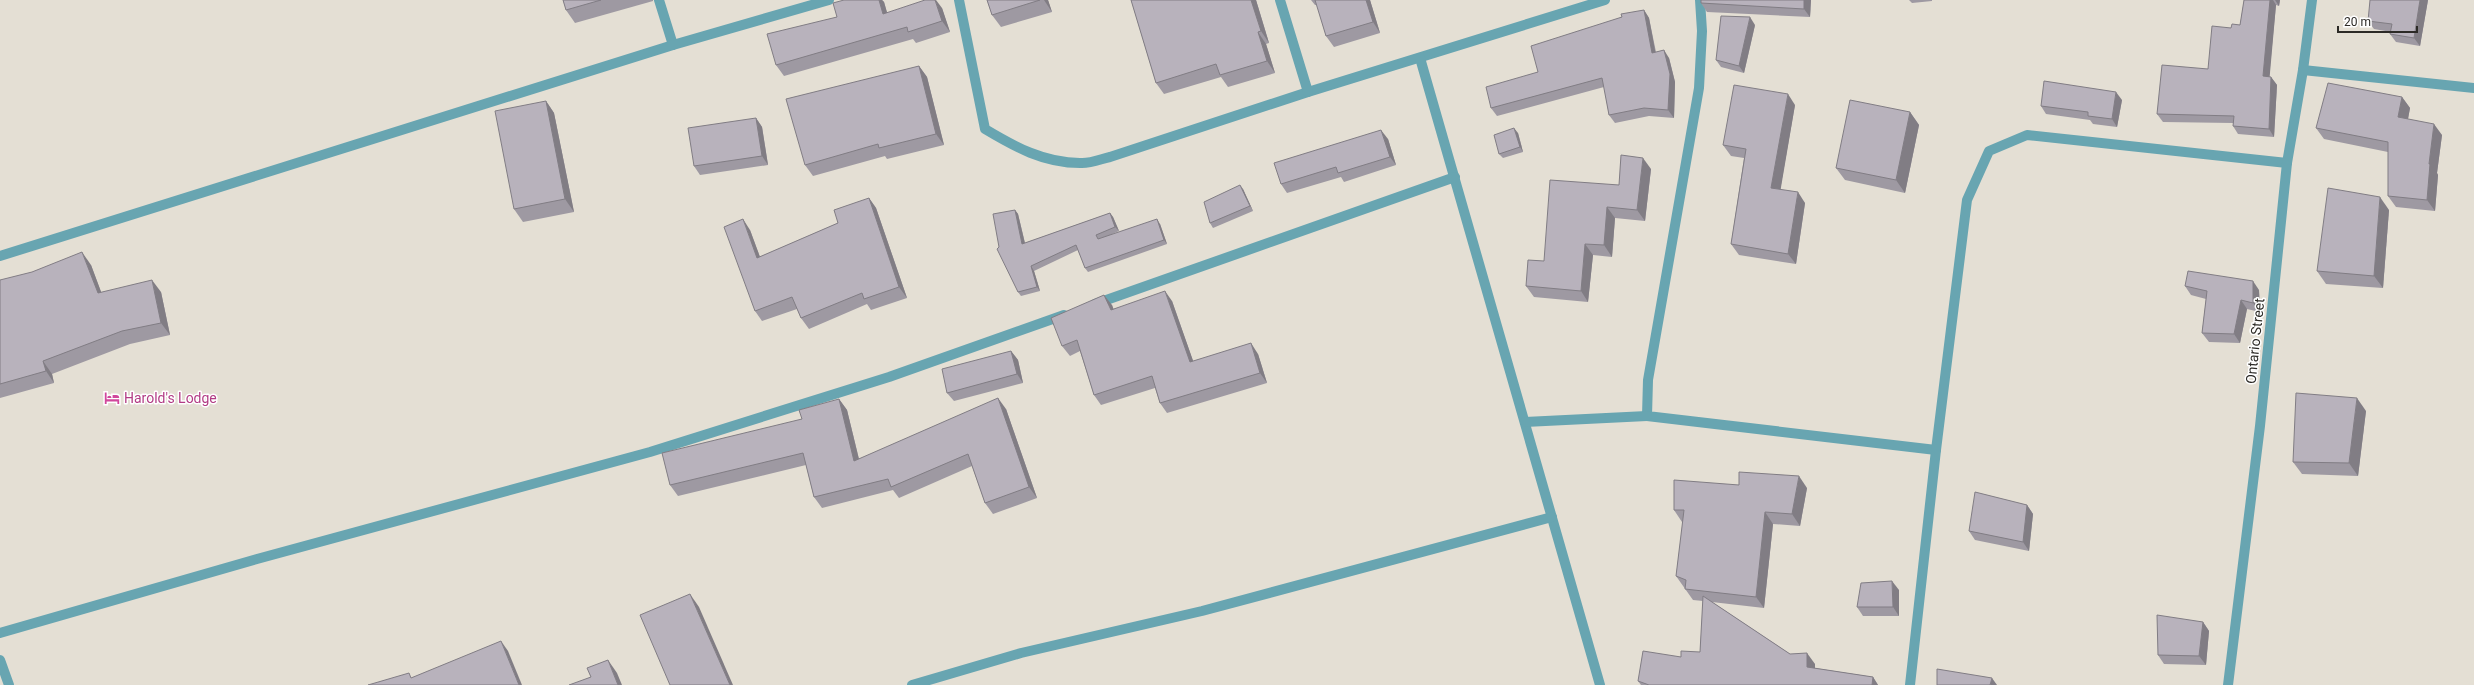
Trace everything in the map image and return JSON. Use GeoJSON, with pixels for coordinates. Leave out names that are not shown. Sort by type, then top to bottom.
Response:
{"type":"FeatureCollection","features":[{"type":"Feature","properties":{"kind":"street"},"geometry":{"type":"LineString","coordinates":[[659,0],[673,45]]}},
{"type":"Feature","properties":{"kind":"street"},"geometry":{"type":"LineString","coordinates":[[0,256],[673,45],[829,0]]}},
{"type":"Feature","properties":{"kind":"street"},"geometry":{"type":"LineString","coordinates":[[959,0],[985,129],[1022,151],[1047,160],[1081,164],[1110,157],[1308,92],[1605,0]]}},
{"type":"Feature","properties":{"kind":"street"},"geometry":{"type":"LineString","coordinates":[[1280,0],[1308,92]]}},
{"type":"Feature","properties":{"kind":"street"},"geometry":{"type":"LineString","coordinates":[[1647,416],[1648,380],[1699,88],[1702,31],[1700,0]]}},
{"type":"Feature","properties":{"kind":"street","name":"Ontario Street"},"geometry":{"type":"LineString","coordinates":[[2228,685],[2260,426],[2287,164],[2303,70],[2312,0]]}},
{"type":"Feature","properties":{"kind":"street"},"geometry":{"type":"LineString","coordinates":[[1420,58],[1600,685]]}},
{"type":"Feature","properties":{"kind":"street"},"geometry":{"type":"LineString","coordinates":[[2303,70],[2474,88]]}},
{"type":"Feature","properties":{"kind":"street"},"geometry":{"type":"LineString","coordinates":[[1910,685],[1936,450],[1968,200],[1990,151],[2027,135],[2287,164]]}},
{"type":"Feature","properties":{"kind":"street"},"geometry":{"type":"LineString","coordinates":[[0,633],[257,559],[650,452],[889,377],[1455,177]]}},
{"type":"Feature","properties":{"kind":"street"},"geometry":{"type":"LineString","coordinates":[[1525,422],[1647,416],[1936,450]]}},
{"type":"Feature","properties":{"kind":"street"},"geometry":{"type":"LineString","coordinates":[[912,685],[1021,653],[1202,611],[1552,517]]}},
{"type":"Feature","properties":{"kind":"street"},"geometry":{"type":"LineString","coordinates":[[0,660],[9,685]]}},
{"type":"Feature","properties":{"kind":"building"},"geometry":{"type":"Polygon","coordinates":[[[563,0],[601,0],[566,10],[563,0]]]}},
{"type":"Feature","properties":{"kind":"building"},"geometry":{"type":"Polygon","coordinates":[[[844,0],[879,0],[883,14],[925,0],[935,0],[942,21],[908,32],[907,27],[776,65],[767,34],[837,17],[833,3],[844,0]]]}},
{"type":"Feature","properties":{"kind":"building"},"geometry":{"type":"Polygon","coordinates":[[[987,0],[1040,0],[992,15],[987,0]]]}},
{"type":"Feature","properties":{"kind":"building"},"geometry":{"type":"Polygon","coordinates":[[[1131,0],[1251,0],[1261,31],[1258,32],[1267,61],[1220,75],[1216,64],[1156,83],[1131,0]]]}},
{"type":"Feature","properties":{"kind":"building"},"geometry":{"type":"Polygon","coordinates":[[[1315,0],[1366,0],[1373,22],[1326,36],[1315,0]]]}},
{"type":"Feature","properties":{"kind":"building"},"geometry":{"type":"Polygon","coordinates":[[[1701,0],[1804,0],[1804,9],[1701,3],[1701,0]]]}},
{"type":"Feature","properties":{"kind":"building"},"geometry":{"type":"Polygon","coordinates":[[[2244,0],[2270,0],[2263,76],[2271,77],[2269,129],[2233,126],[2234,116],[2157,114],[2162,65],[2208,69],[2212,26],[2231,28],[2232,24],[2240,25],[2244,0]]]}},
{"type":"Feature","properties":{"kind":"building"},"geometry":{"type":"Polygon","coordinates":[[[2370,0],[2420,0],[2414,38],[2390,34],[2392,24],[2368,21],[2370,0]]]}},
{"type":"Feature","properties":{"kind":"building"},"geometry":{"type":"Polygon","coordinates":[[[1644,10],[1652,53],[1664,50],[1670,74],[1668,110],[1644,108],[1609,115],[1602,78],[1491,108],[1486,87],[1538,72],[1531,46],[1622,17],[1621,14],[1644,10]]]}},
{"type":"Feature","properties":{"kind":"building"},"geometry":{"type":"Polygon","coordinates":[[[1721,16],[1750,17],[1739,66],[1716,60],[1721,16]]]}},
{"type":"Feature","properties":{"kind":"building"},"geometry":{"type":"Polygon","coordinates":[[[919,66],[936,134],[879,148],[878,144],[805,165],[786,99],[919,66]]]}},
{"type":"Feature","properties":{"kind":"building"},"geometry":{"type":"Polygon","coordinates":[[[2044,81],[2116,92],[2112,119],[2088,116],[2088,112],[2041,106],[2044,81]]]}},
{"type":"Feature","properties":{"kind":"building"},"geometry":{"type":"Polygon","coordinates":[[[2328,83],[2402,97],[2398,117],[2434,124],[2429,164],[2427,200],[2388,196],[2388,142],[2316,128],[2328,83]]]}},
{"type":"Feature","properties":{"kind":"building"},"geometry":{"type":"Polygon","coordinates":[[[1734,85],[1788,94],[1771,188],[1798,192],[1788,254],[1731,244],[1746,149],[1723,145],[1734,85]]]}},
{"type":"Feature","properties":{"kind":"building"},"geometry":{"type":"Polygon","coordinates":[[[1850,100],[1910,112],[1896,180],[1836,168],[1850,100]]]}},
{"type":"Feature","properties":{"kind":"building"},"geometry":{"type":"Polygon","coordinates":[[[546,101],[565,199],[514,209],[495,111],[546,101]]]}},
{"type":"Feature","properties":{"kind":"building"},"geometry":{"type":"Polygon","coordinates":[[[756,118],[762,156],[694,166],[688,128],[756,118]]]}},
{"type":"Feature","properties":{"kind":"building"},"geometry":{"type":"Polygon","coordinates":[[[1514,128],[1520,147],[1499,154],[1494,135],[1514,128]]]}},
{"type":"Feature","properties":{"kind":"building"},"geometry":{"type":"Polygon","coordinates":[[[1381,130],[1390,157],[1338,173],[1336,167],[1281,184],[1274,163],[1381,130]]]}},
{"type":"Feature","properties":{"kind":"building"},"geometry":{"type":"Polygon","coordinates":[[[1621,155],[1643,158],[1637,210],[1607,207],[1604,245],[1585,244],[1581,291],[1526,286],[1528,260],[1544,261],[1550,180],[1619,185],[1621,155]]]}},
{"type":"Feature","properties":{"kind":"building"},"geometry":{"type":"Polygon","coordinates":[[[1240,185],[1250,206],[1210,223],[1204,202],[1240,185]]]}},
{"type":"Feature","properties":{"kind":"building"},"geometry":{"type":"Polygon","coordinates":[[[2328,188],[2380,197],[2374,276],[2317,271],[2328,188]]]}},
{"type":"Feature","properties":{"kind":"building"},"geometry":{"type":"Polygon","coordinates":[[[869,198],[899,287],[864,299],[862,293],[801,318],[792,297],[755,311],[724,227],[743,219],[757,258],[838,223],[834,210],[869,198]]]}},
{"type":"Feature","properties":{"kind":"building"},"geometry":{"type":"Polygon","coordinates":[[[1015,210],[1022,244],[1110,213],[1115,227],[1096,235],[1098,239],[1157,219],[1164,240],[1085,268],[1076,245],[1031,266],[1037,287],[1018,292],[997,249],[999,247],[993,214],[1015,210]]]}},
{"type":"Feature","properties":{"kind":"building"},"geometry":{"type":"Polygon","coordinates":[[[82,252],[98,293],[152,280],[161,323],[122,331],[43,361],[46,371],[0,384],[0,280],[32,272],[82,252]]]}},
{"type":"Feature","properties":{"kind":"building"},"geometry":{"type":"Polygon","coordinates":[[[2188,271],[2253,281],[2253,303],[2241,300],[2234,334],[2202,333],[2207,291],[2185,286],[2188,271]]]}},
{"type":"Feature","properties":{"kind":"building"},"geometry":{"type":"Polygon","coordinates":[[[1165,291],[1190,362],[1251,343],[1260,373],[1160,403],[1152,376],[1094,395],[1077,340],[1062,346],[1051,318],[1104,295],[1111,310],[1165,291]]]}},
{"type":"Feature","properties":{"kind":"building"},"geometry":{"type":"Polygon","coordinates":[[[1011,351],[1017,374],[947,393],[942,369],[1011,351]]]}},
{"type":"Feature","properties":{"kind":"building"},"geometry":{"type":"Polygon","coordinates":[[[2296,393],[2357,398],[2349,463],[2293,462],[2296,393]]]}},
{"type":"Feature","properties":{"kind":"building"},"geometry":{"type":"Polygon","coordinates":[[[998,398],[1029,487],[985,503],[968,454],[891,487],[888,479],[814,497],[803,453],[670,485],[662,453],[802,419],[799,410],[839,399],[854,461],[998,398]]]}},
{"type":"Feature","properties":{"kind":"building"},"geometry":{"type":"Polygon","coordinates":[[[1739,472],[1799,476],[1792,514],[1765,512],[1756,597],[1685,589],[1686,580],[1676,576],[1684,510],[1674,510],[1674,480],[1739,485],[1739,472]]]}},
{"type":"Feature","properties":{"kind":"building"},"geometry":{"type":"Polygon","coordinates":[[[1975,492],[2027,505],[2023,542],[1969,531],[1975,492]]]}},
{"type":"Feature","properties":{"kind":"building"},"geometry":{"type":"Polygon","coordinates":[[[1892,581],[1893,607],[1857,607],[1861,583],[1892,581]]]}},
{"type":"Feature","properties":{"kind":"building"},"geometry":{"type":"Polygon","coordinates":[[[690,594],[730,685],[670,685],[640,615],[690,594]]]}},
{"type":"Feature","properties":{"kind":"building"},"geometry":{"type":"Polygon","coordinates":[[[1703,596],[1790,654],[1807,653],[1807,667],[1873,677],[1872,685],[1649,685],[1638,681],[1643,651],[1681,657],[1681,651],[1700,652],[1703,596]]]}},
{"type":"Feature","properties":{"kind":"building"},"geometry":{"type":"Polygon","coordinates":[[[2157,615],[2203,622],[2199,656],[2158,655],[2157,615]]]}},
{"type":"Feature","properties":{"kind":"building"},"geometry":{"type":"Polygon","coordinates":[[[501,641],[519,685],[368,685],[409,673],[411,678],[501,641]]]}},
{"type":"Feature","properties":{"kind":"building"},"geometry":{"type":"Polygon","coordinates":[[[608,660],[618,685],[569,685],[591,677],[587,668],[608,660]]]}},
{"type":"Feature","properties":{"kind":"building"},"geometry":{"type":"Polygon","coordinates":[[[1937,669],[1992,678],[1990,685],[1937,685],[1937,669]]]}},
{"type":"Feature","properties":{"kind":"place","name":"Harold's Lodge"},"geometry":{"type":"Point","coordinates":[112,398]}}]}
